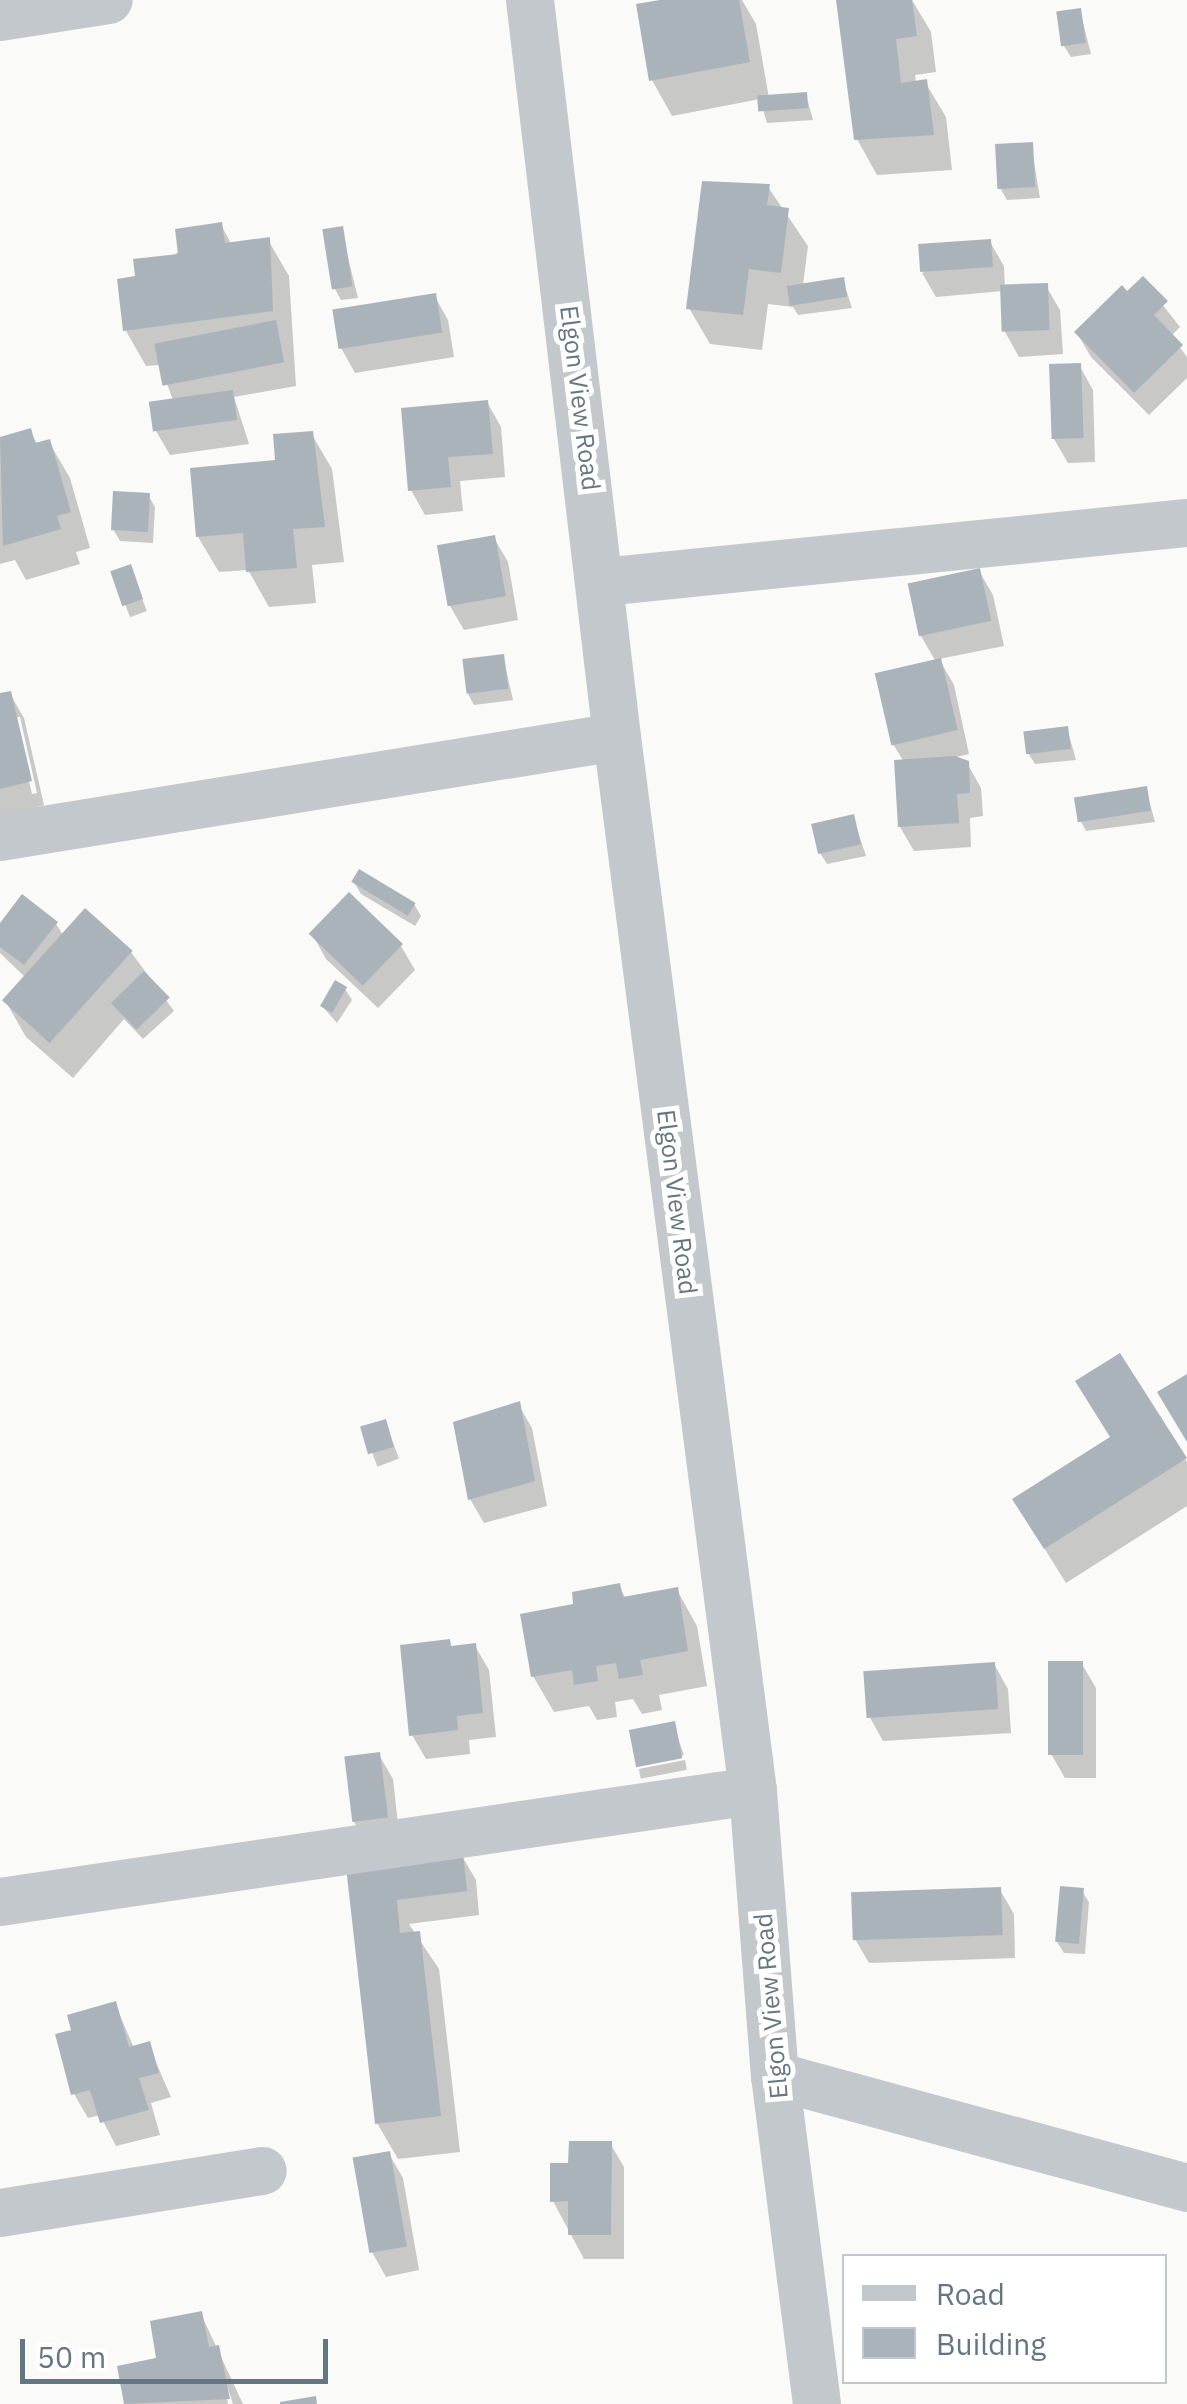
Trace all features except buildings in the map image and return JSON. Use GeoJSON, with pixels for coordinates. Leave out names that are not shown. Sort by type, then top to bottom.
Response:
{"type":"FeatureCollection","features":[{"type":"Feature","properties":{"kind":"street"},"geometry":{"type":"LineString","coordinates":[[0,17],[110,0]]}},
{"type":"Feature","properties":{"kind":"street","name":"Elgon View Road"},"geometry":{"type":"LineString","coordinates":[[530,0],[603,582],[616,738],[753,1791],[775,2076],[817,2404]]}},
{"type":"Feature","properties":{"kind":"street"},"geometry":{"type":"LineString","coordinates":[[603,582],[1187,522]]}},
{"type":"Feature","properties":{"kind":"street"},"geometry":{"type":"LineString","coordinates":[[0,837],[616,738]]}},
{"type":"Feature","properties":{"kind":"street"},"geometry":{"type":"LineString","coordinates":[[0,1902],[753,1791]]}},
{"type":"Feature","properties":{"kind":"street"},"geometry":{"type":"LineString","coordinates":[[775,2076],[1187,2188]]}},
{"type":"Feature","properties":{"kind":"street"},"geometry":{"type":"LineString","coordinates":[[0,2213],[263,2171]]}}]}
